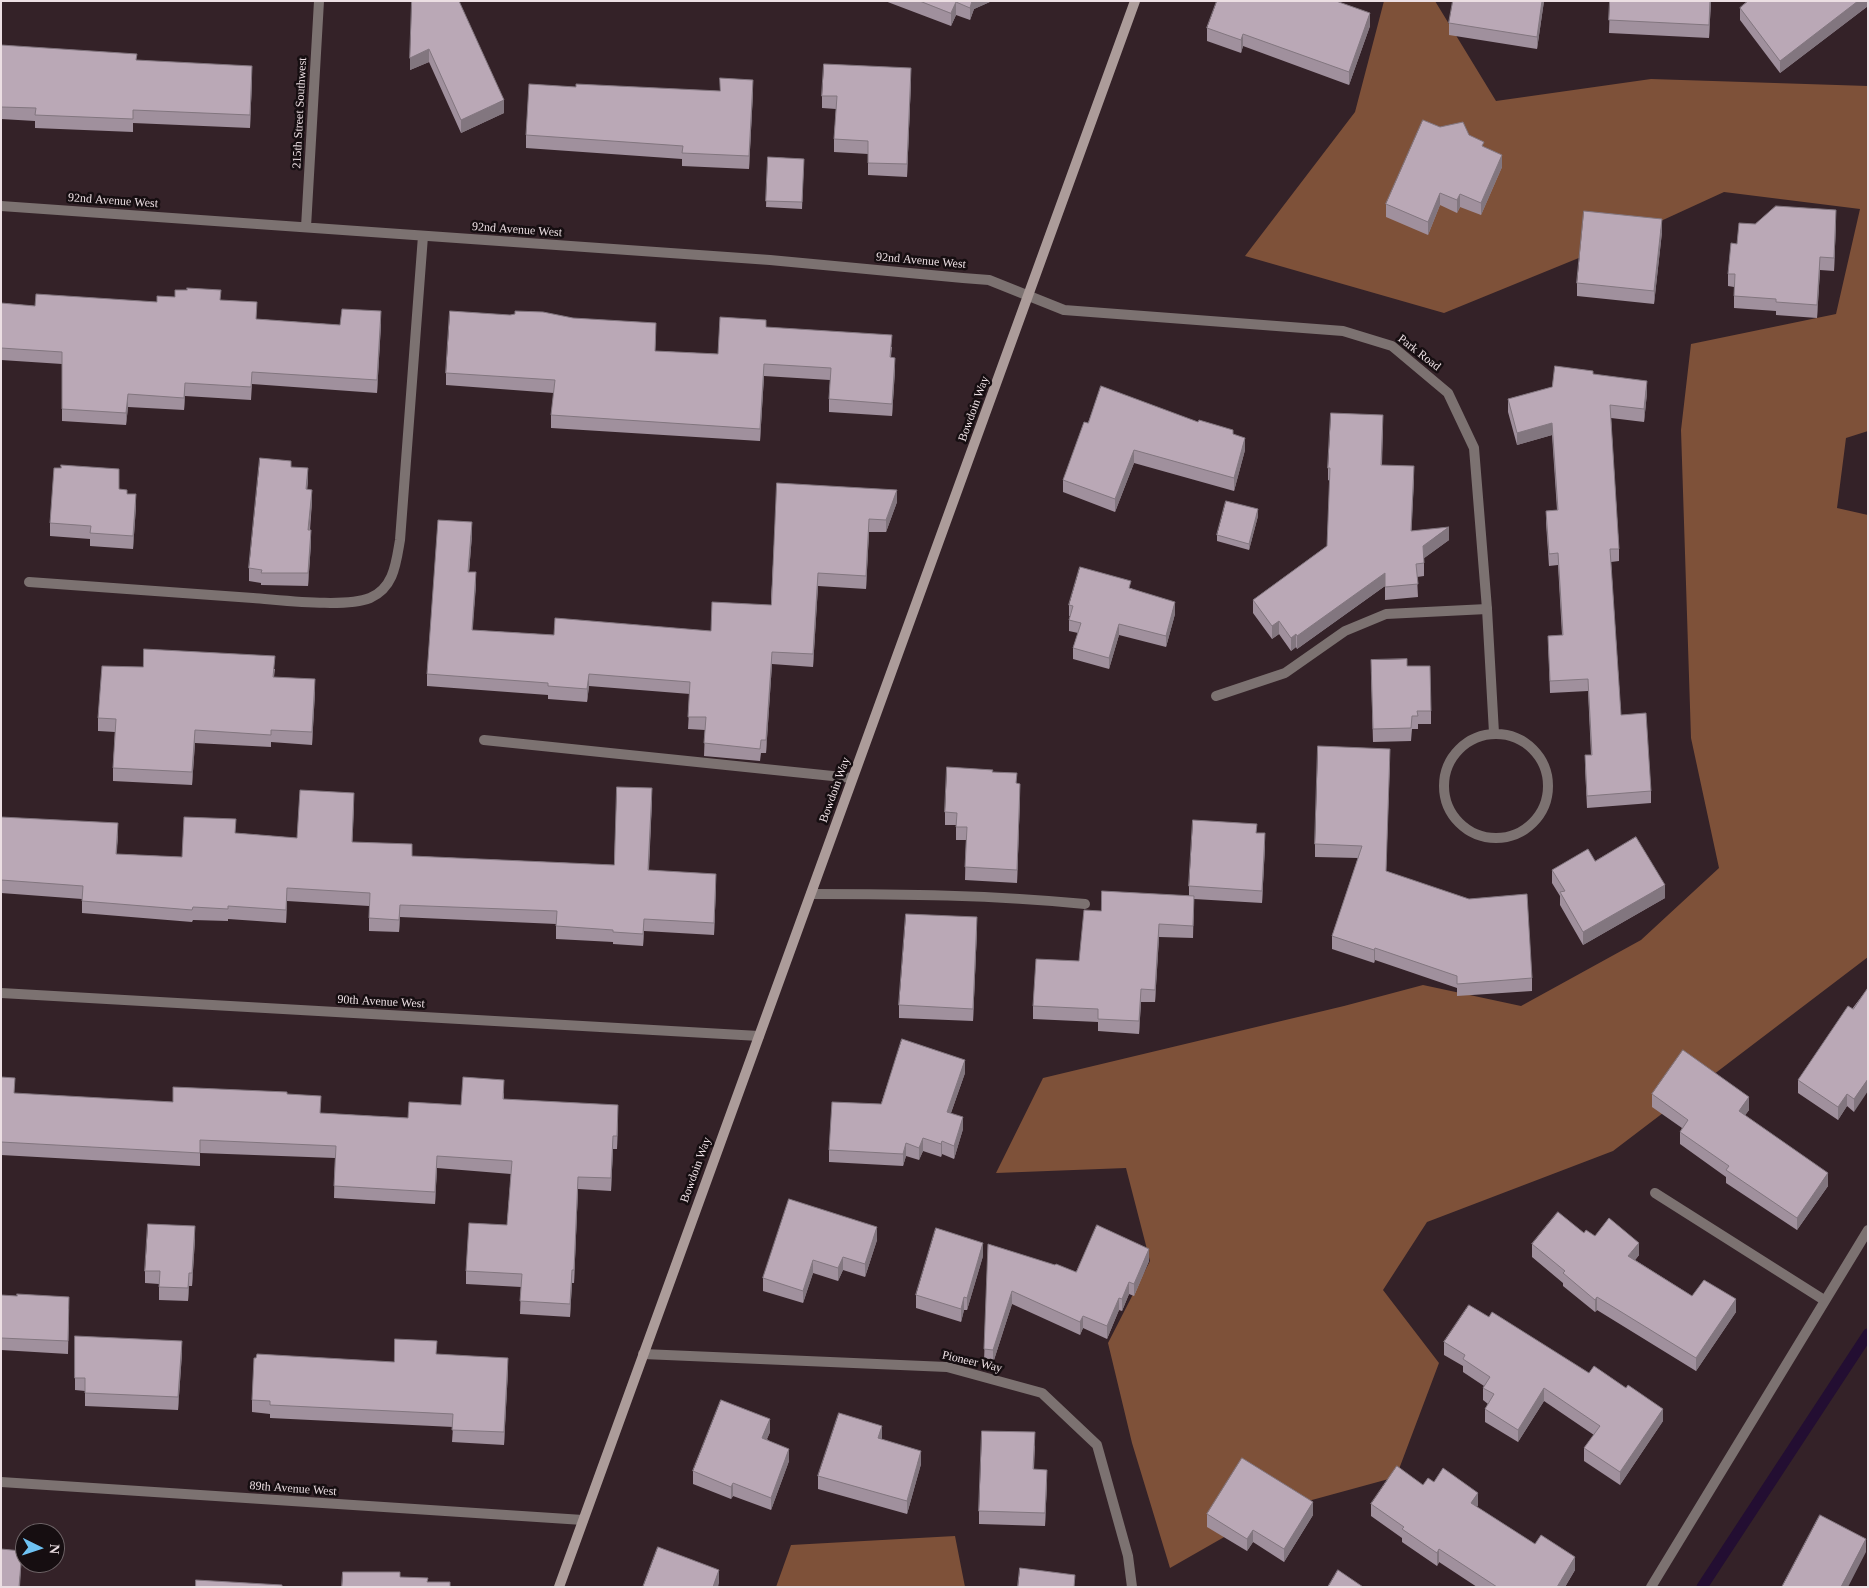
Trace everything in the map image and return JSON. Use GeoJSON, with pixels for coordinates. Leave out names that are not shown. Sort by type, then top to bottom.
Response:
{"type":"FeatureCollection","features":[{"type":"Feature","properties":{"kind":"street","name":"215th Street Southwest"},"geometry":{"type":"LineString","coordinates":[[306,227],[319,1]]}},
{"type":"Feature","properties":{"kind":"street","name":"Bowdoin Way"},"geometry":{"type":"LineString","coordinates":[[559,1587],[1135,1]]}},
{"type":"Feature","properties":{"kind":"street","name":"92nd Avenue West"},"geometry":{"type":"LineString","coordinates":[[1,206],[770,260],[989,280],[1028,296]]}},
{"type":"Feature","properties":{"kind":"street"},"geometry":{"type":"LineString","coordinates":[[29,582],[348,603],[371,598],[387,586],[395,571],[400,540],[423,236]]}},
{"type":"Feature","properties":{"kind":"street","name":"Park Road"},"geometry":{"type":"LineString","coordinates":[[1028,296],[1064,310],[1343,330],[1392,346],[1448,393],[1474,448],[1488,609],[1494,734]]}},
{"type":"Feature","properties":{"kind":"street"},"geometry":{"type":"LineString","coordinates":[[1216,696],[1284,673],[1345,631],[1386,614],[1488,609]]}},
{"type":"Feature","properties":{"kind":"street"},"geometry":{"type":"LineString","coordinates":[[1494,734],[1509,735],[1524,741],[1536,752],[1544,767],[1548,783],[1546,800],[1539,815],[1528,827],[1514,835],[1498,838],[1480,836],[1464,827],[1451,814],[1444,798],[1444,779],[1449,762],[1460,748],[1475,738],[1494,734]]}},
{"type":"Feature","properties":{"kind":"street"},"geometry":{"type":"LineString","coordinates":[[484,740],[852,778]]}},
{"type":"Feature","properties":{"kind":"street"},"geometry":{"type":"LineString","coordinates":[[810,894],[980,896],[1027,898],[1085,904]]}},
{"type":"Feature","properties":{"kind":"street","name":"90th Avenue West"},"geometry":{"type":"LineString","coordinates":[[1,993],[759,1036]]}},
{"type":"Feature","properties":{"kind":"street"},"geometry":{"type":"LineString","coordinates":[[1655,1193],[1824,1300]]}},
{"type":"Feature","properties":{"kind":"street"},"geometry":{"type":"LineString","coordinates":[[1651,1587],[1868,1230]]}},
{"type":"Feature","properties":{"kind":"street","name":"Pioneer Way"},"geometry":{"type":"LineString","coordinates":[[643,1354],[947,1367],[1042,1393],[1097,1445],[1128,1556],[1132,1587]]}},
{"type":"Feature","properties":{"kind":"street","name":"89th Avenue West"},"geometry":{"type":"LineString","coordinates":[[1,1482],[583,1520]]}},
{"type":"Feature","properties":{"kind":"shaded area"},"geometry":{"type":"Polygon","coordinates":[[[1384,1],[1435,1],[1496,101],[1651,79],[1868,86],[1868,431],[1846,438],[1837,508],[1868,515],[1868,957],[1613,1151],[1427,1222],[1383,1290],[1439,1363],[1396,1477],[1268,1512],[1170,1568],[1132,1443],[1108,1343],[1150,1261],[1126,1168],[996,1173],[1043,1078],[1344,1006],[1423,985],[1521,1006],[1641,940],[1719,868],[1691,738],[1681,430],[1691,344],[1836,314],[1860,209],[1724,192],[1591,253],[1444,313],[1245,256],[1355,112],[1384,1]]]}},
{"type":"Feature","properties":{"kind":"shaded area"},"geometry":{"type":"Polygon","coordinates":[[[955,1536],[965,1587],[776,1587],[791,1545],[955,1536]]]}},
{"type":"Feature","properties":{"kind":"building"},"geometry":{"type":"Polygon","coordinates":[[[412,1],[459,1],[504,100],[461,120],[429,49],[410,58],[412,1]]]}},
{"type":"Feature","properties":{"kind":"building"},"geometry":{"type":"Polygon","coordinates":[[[920,1],[972,1],[970,8],[956,2],[951,13],[920,1]]]}},
{"type":"Feature","properties":{"kind":"building"},"geometry":{"type":"Polygon","coordinates":[[[1217,1],[1336,1],[1370,13],[1349,72],[1243,34],[1241,40],[1207,28],[1217,1]]]}},
{"type":"Feature","properties":{"kind":"building"},"geometry":{"type":"Polygon","coordinates":[[[1453,1],[1542,1],[1537,37],[1449,23],[1453,1]]]}},
{"type":"Feature","properties":{"kind":"building"},"geometry":{"type":"Polygon","coordinates":[[[1610,1],[1710,1],[1709,25],[1609,20],[1610,1]]]}},
{"type":"Feature","properties":{"kind":"building"},"geometry":{"type":"Polygon","coordinates":[[[1748,1],[1858,1],[1780,61],[1740,8],[1748,1]]]}},
{"type":"Feature","properties":{"kind":"building"},"geometry":{"type":"Polygon","coordinates":[[[1,45],[137,54],[136,60],[252,66],[250,115],[133,110],[133,119],[35,115],[36,108],[1,107],[1,45]]]}},
{"type":"Feature","properties":{"kind":"building"},"geometry":{"type":"Polygon","coordinates":[[[824,64],[911,68],[907,164],[868,163],[868,141],[834,139],[837,96],[822,96],[824,64]]]}},
{"type":"Feature","properties":{"kind":"building"},"geometry":{"type":"Polygon","coordinates":[[[720,78],[753,80],[749,156],[682,153],[683,146],[526,135],[529,84],[576,87],[576,84],[720,91],[720,78]]]}},
{"type":"Feature","properties":{"kind":"building"},"geometry":{"type":"Polygon","coordinates":[[[1423,120],[1440,127],[1463,122],[1469,135],[1484,142],[1482,146],[1502,155],[1481,203],[1460,194],[1457,200],[1440,193],[1428,222],[1386,204],[1423,120]]]}},
{"type":"Feature","properties":{"kind":"building"},"geometry":{"type":"Polygon","coordinates":[[[768,157],[804,159],[802,202],[766,201],[768,157]]]}},
{"type":"Feature","properties":{"kind":"building"},"geometry":{"type":"Polygon","coordinates":[[[1776,206],[1836,210],[1834,258],[1820,257],[1817,305],[1776,302],[1776,299],[1734,296],[1735,274],[1728,274],[1731,243],[1737,244],[1739,223],[1755,224],[1776,206]]]}},
{"type":"Feature","properties":{"kind":"building"},"geometry":{"type":"Polygon","coordinates":[[[1584,211],[1662,219],[1654,291],[1577,283],[1584,211]]]}},
{"type":"Feature","properties":{"kind":"building"},"geometry":{"type":"Polygon","coordinates":[[[187,288],[221,290],[220,300],[257,302],[256,319],[340,325],[342,309],[381,311],[377,380],[252,372],[251,387],[185,383],[184,398],[128,394],[126,413],[62,409],[62,352],[1,348],[1,303],[35,306],[36,294],[157,302],[157,296],[175,297],[175,290],[187,290],[187,288]]]}},
{"type":"Feature","properties":{"kind":"building"},"geometry":{"type":"Polygon","coordinates":[[[450,311],[510,315],[515,314],[515,311],[543,312],[573,318],[656,323],[655,351],[718,354],[720,317],[766,320],[766,327],[892,335],[890,357],[895,358],[892,404],[829,399],[831,368],[764,364],[760,429],[551,415],[555,380],[446,373],[450,311]]]}},
{"type":"Feature","properties":{"kind":"building"},"geometry":{"type":"Polygon","coordinates":[[[1555,366],[1593,371],[1593,374],[1647,381],[1644,409],[1610,405],[1619,549],[1610,549],[1621,715],[1646,713],[1651,791],[1587,796],[1585,755],[1592,755],[1588,679],[1550,681],[1548,636],[1563,635],[1558,553],[1549,554],[1546,511],[1558,510],[1552,423],[1517,433],[1508,399],[1552,387],[1555,366]]]}},
{"type":"Feature","properties":{"kind":"building"},"geometry":{"type":"Polygon","coordinates":[[[1101,386],[1198,422],[1199,420],[1233,430],[1233,434],[1245,438],[1234,478],[1134,450],[1115,499],[1063,480],[1084,422],[1088,423],[1101,386]]]}},
{"type":"Feature","properties":{"kind":"building"},"geometry":{"type":"Polygon","coordinates":[[[1331,413],[1383,415],[1381,465],[1414,466],[1411,531],[1449,527],[1423,546],[1424,563],[1416,564],[1418,584],[1385,587],[1385,573],[1297,636],[1296,634],[1291,638],[1279,621],[1272,626],[1253,600],[1327,546],[1331,413]]]}},
{"type":"Feature","properties":{"kind":"building"},"geometry":{"type":"Polygon","coordinates":[[[260,458],[291,461],[291,467],[308,468],[306,489],[312,490],[308,530],[311,530],[308,573],[261,573],[262,570],[249,568],[260,458]]]}},
{"type":"Feature","properties":{"kind":"building"},"geometry":{"type":"Polygon","coordinates":[[[61,465],[119,469],[119,489],[127,490],[127,494],[136,494],[133,536],[90,533],[91,526],[50,523],[54,468],[61,468],[61,465]]]}},
{"type":"Feature","properties":{"kind":"building"},"geometry":{"type":"Polygon","coordinates":[[[777,483],[897,490],[886,520],[869,519],[866,576],[818,573],[813,654],[772,652],[766,740],[761,740],[760,749],[704,743],[706,717],[688,717],[690,682],[589,674],[587,689],[548,686],[548,683],[427,674],[438,520],[472,522],[468,572],[476,572],[472,630],[554,635],[555,618],[711,631],[712,602],[771,605],[777,483]]]}},
{"type":"Feature","properties":{"kind":"building"},"geometry":{"type":"Polygon","coordinates":[[[1226,501],[1258,509],[1249,544],[1217,535],[1226,501]]]}},
{"type":"Feature","properties":{"kind":"building"},"geometry":{"type":"Polygon","coordinates":[[[1080,567],[1131,581],[1129,588],[1175,602],[1166,636],[1119,624],[1109,658],[1073,648],[1081,623],[1069,620],[1073,606],[1069,605],[1080,567]]]}},
{"type":"Feature","properties":{"kind":"building"},"geometry":{"type":"Polygon","coordinates":[[[144,649],[275,656],[273,677],[315,679],[312,732],[271,730],[271,735],[195,730],[192,772],[113,768],[116,719],[98,718],[102,666],[143,667],[144,649]]]}},
{"type":"Feature","properties":{"kind":"building"},"geometry":{"type":"Polygon","coordinates":[[[1407,659],[1407,666],[1430,666],[1431,711],[1417,711],[1418,716],[1412,716],[1411,728],[1373,729],[1371,660],[1407,659]]]}},
{"type":"Feature","properties":{"kind":"building"},"geometry":{"type":"Polygon","coordinates":[[[1318,746],[1390,749],[1386,871],[1469,899],[1527,894],[1532,978],[1457,984],[1457,976],[1375,948],[1374,950],[1332,936],[1362,846],[1315,844],[1318,746]]]}},
{"type":"Feature","properties":{"kind":"building"},"geometry":{"type":"Polygon","coordinates":[[[947,767],[1017,773],[1016,783],[1020,784],[1017,870],[965,867],[967,827],[956,827],[957,813],[945,812],[947,767]]]}},
{"type":"Feature","properties":{"kind":"building"},"geometry":{"type":"Polygon","coordinates":[[[617,787],[652,788],[648,870],[716,874],[714,923],[644,919],[643,934],[556,926],[557,911],[400,905],[399,920],[369,918],[370,893],[287,888],[286,910],[228,906],[228,909],[193,907],[192,910],[82,901],[83,886],[1,880],[1,817],[118,823],[116,854],[182,857],[184,817],[236,819],[235,833],[297,838],[300,790],[354,793],[352,842],[412,844],[412,856],[614,865],[617,787]]]}},
{"type":"Feature","properties":{"kind":"building"},"geometry":{"type":"Polygon","coordinates":[[[1193,820],[1257,824],[1256,833],[1265,833],[1262,891],[1189,886],[1193,820]]]}},
{"type":"Feature","properties":{"kind":"building"},"geometry":{"type":"Polygon","coordinates":[[[1636,837],[1665,885],[1583,932],[1560,892],[1565,891],[1552,870],[1588,849],[1595,861],[1636,837]]]}},
{"type":"Feature","properties":{"kind":"building"},"geometry":{"type":"Polygon","coordinates":[[[1102,891],[1194,896],[1193,926],[1159,924],[1155,990],[1141,989],[1139,1021],[1098,1019],[1098,1009],[1033,1006],[1036,959],[1079,961],[1084,910],[1101,911],[1102,891]]]}},
{"type":"Feature","properties":{"kind":"building"},"geometry":{"type":"Polygon","coordinates":[[[906,914],[977,917],[973,1009],[899,1005],[906,914]]]}},
{"type":"Feature","properties":{"kind":"building"},"geometry":{"type":"Polygon","coordinates":[[[1868,988],[1868,1079],[1854,1099],[1847,1094],[1838,1107],[1798,1080],[1848,1006],[1853,1009],[1868,988]]]}},
{"type":"Feature","properties":{"kind":"building"},"geometry":{"type":"Polygon","coordinates":[[[902,1039],[965,1060],[947,1112],[963,1117],[954,1146],[942,1141],[941,1144],[923,1138],[919,1148],[906,1143],[903,1154],[829,1150],[832,1102],[881,1104],[902,1039]]]}},
{"type":"Feature","properties":{"kind":"building"},"geometry":{"type":"Polygon","coordinates":[[[1683,1050],[1749,1097],[1739,1111],[1828,1173],[1797,1218],[1726,1170],[1729,1166],[1680,1132],[1688,1120],[1652,1094],[1683,1050]]]}},
{"type":"Feature","properties":{"kind":"building"},"geometry":{"type":"Polygon","coordinates":[[[1,1077],[15,1078],[14,1093],[173,1102],[173,1087],[287,1092],[287,1094],[321,1096],[320,1113],[408,1118],[409,1102],[461,1105],[463,1077],[504,1080],[503,1099],[618,1105],[617,1136],[613,1136],[611,1178],[578,1177],[574,1270],[572,1270],[570,1304],[520,1301],[522,1274],[466,1271],[469,1223],[507,1225],[512,1161],[437,1156],[435,1192],[334,1186],[336,1146],[200,1140],[200,1153],[1,1142],[1,1077]]]}},
{"type":"Feature","properties":{"kind":"building"},"geometry":{"type":"Polygon","coordinates":[[[789,1199],[877,1227],[865,1264],[843,1257],[838,1268],[813,1260],[803,1291],[763,1278],[789,1199]]]}},
{"type":"Feature","properties":{"kind":"building"},"geometry":{"type":"Polygon","coordinates":[[[1558,1212],[1584,1233],[1586,1230],[1595,1236],[1609,1218],[1639,1243],[1628,1256],[1692,1296],[1704,1280],[1736,1299],[1696,1358],[1597,1297],[1595,1300],[1563,1273],[1565,1271],[1532,1244],[1558,1212]]]}},
{"type":"Feature","properties":{"kind":"building"},"geometry":{"type":"Polygon","coordinates":[[[148,1224],[195,1226],[192,1273],[189,1273],[188,1288],[159,1287],[160,1271],[145,1271],[148,1224]]]}},
{"type":"Feature","properties":{"kind":"building"},"geometry":{"type":"Polygon","coordinates":[[[1097,1225],[1149,1249],[1134,1284],[1129,1282],[1122,1299],[1119,1298],[1107,1326],[1083,1316],[1080,1322],[1012,1291],[993,1350],[984,1349],[988,1244],[1056,1264],[1076,1272],[1097,1225]]]}},
{"type":"Feature","properties":{"kind":"building"},"geometry":{"type":"Polygon","coordinates":[[[936,1228],[983,1243],[967,1298],[964,1297],[961,1309],[916,1295],[936,1228]]]}},
{"type":"Feature","properties":{"kind":"building"},"geometry":{"type":"Polygon","coordinates":[[[17,1294],[69,1297],[68,1341],[1,1338],[1,1295],[17,1296],[17,1294]]]}},
{"type":"Feature","properties":{"kind":"building"},"geometry":{"type":"Polygon","coordinates":[[[1469,1305],[1489,1317],[1492,1312],[1589,1373],[1594,1366],[1626,1388],[1628,1385],[1663,1409],[1620,1472],[1584,1448],[1600,1426],[1544,1388],[1518,1430],[1485,1409],[1494,1394],[1483,1388],[1490,1377],[1463,1359],[1465,1355],[1444,1342],[1469,1305]]]}},
{"type":"Feature","properties":{"kind":"building"},"geometry":{"type":"Polygon","coordinates":[[[75,1336],[182,1341],[178,1397],[85,1393],[85,1378],[75,1378],[75,1336]]]}},
{"type":"Feature","properties":{"kind":"building"},"geometry":{"type":"Polygon","coordinates":[[[395,1339],[437,1341],[436,1354],[508,1358],[504,1432],[452,1430],[453,1414],[270,1405],[270,1401],[252,1400],[254,1358],[256,1358],[257,1354],[394,1362],[395,1339]]]}},
{"type":"Feature","properties":{"kind":"building"},"geometry":{"type":"Polygon","coordinates":[[[721,1400],[770,1419],[762,1438],[789,1449],[771,1498],[733,1483],[731,1487],[693,1471],[721,1400]]]}},
{"type":"Feature","properties":{"kind":"building"},"geometry":{"type":"Polygon","coordinates":[[[839,1413],[882,1426],[878,1438],[921,1451],[907,1501],[818,1476],[839,1413]]]}},
{"type":"Feature","properties":{"kind":"building"},"geometry":{"type":"Polygon","coordinates":[[[982,1431],[1035,1432],[1033,1469],[1047,1470],[1045,1513],[979,1511],[982,1431]]]}},
{"type":"Feature","properties":{"kind":"building"},"geometry":{"type":"Polygon","coordinates":[[[1242,1458],[1313,1502],[1284,1549],[1253,1530],[1247,1539],[1207,1514],[1242,1458]]]}},
{"type":"Feature","properties":{"kind":"building"},"geometry":{"type":"Polygon","coordinates":[[[1397,1466],[1423,1485],[1428,1478],[1434,1482],[1443,1468],[1478,1493],[1471,1503],[1535,1544],[1541,1535],[1575,1557],[1557,1587],[1497,1587],[1439,1549],[1437,1553],[1402,1529],[1404,1527],[1371,1504],[1397,1466]]]}},
{"type":"Feature","properties":{"kind":"building"},"geometry":{"type":"Polygon","coordinates":[[[1820,1515],[1866,1539],[1841,1587],[1782,1587],[1820,1515]]]}},
{"type":"Feature","properties":{"kind":"building"},"geometry":{"type":"Polygon","coordinates":[[[658,1547],[719,1570],[713,1587],[643,1587],[658,1547]]]}},
{"type":"Feature","properties":{"kind":"building"},"geometry":{"type":"Polygon","coordinates":[[[1,1549],[15,1550],[15,1573],[20,1573],[19,1587],[1,1587],[1,1549]]]}},
{"type":"Feature","properties":{"kind":"building"},"geometry":{"type":"Polygon","coordinates":[[[1020,1568],[1075,1575],[1074,1587],[1018,1587],[1020,1568]]]}},
{"type":"Feature","properties":{"kind":"building"},"geometry":{"type":"Polygon","coordinates":[[[1338,1570],[1363,1587],[1328,1587],[1338,1570]]]}},
{"type":"Feature","properties":{"kind":"building"},"geometry":{"type":"Polygon","coordinates":[[[343,1572],[400,1572],[400,1577],[428,1578],[427,1582],[450,1582],[450,1587],[342,1587],[343,1572]]]}},
{"type":"Feature","properties":{"kind":"building"},"geometry":{"type":"Polygon","coordinates":[[[196,1580],[282,1585],[282,1587],[196,1587],[196,1580]]]}},
{"type":"Feature","properties":{"kind":"waterway"},"geometry":{"type":"LineString","coordinates":[[1702,1587],[1868,1334]]}}]}
